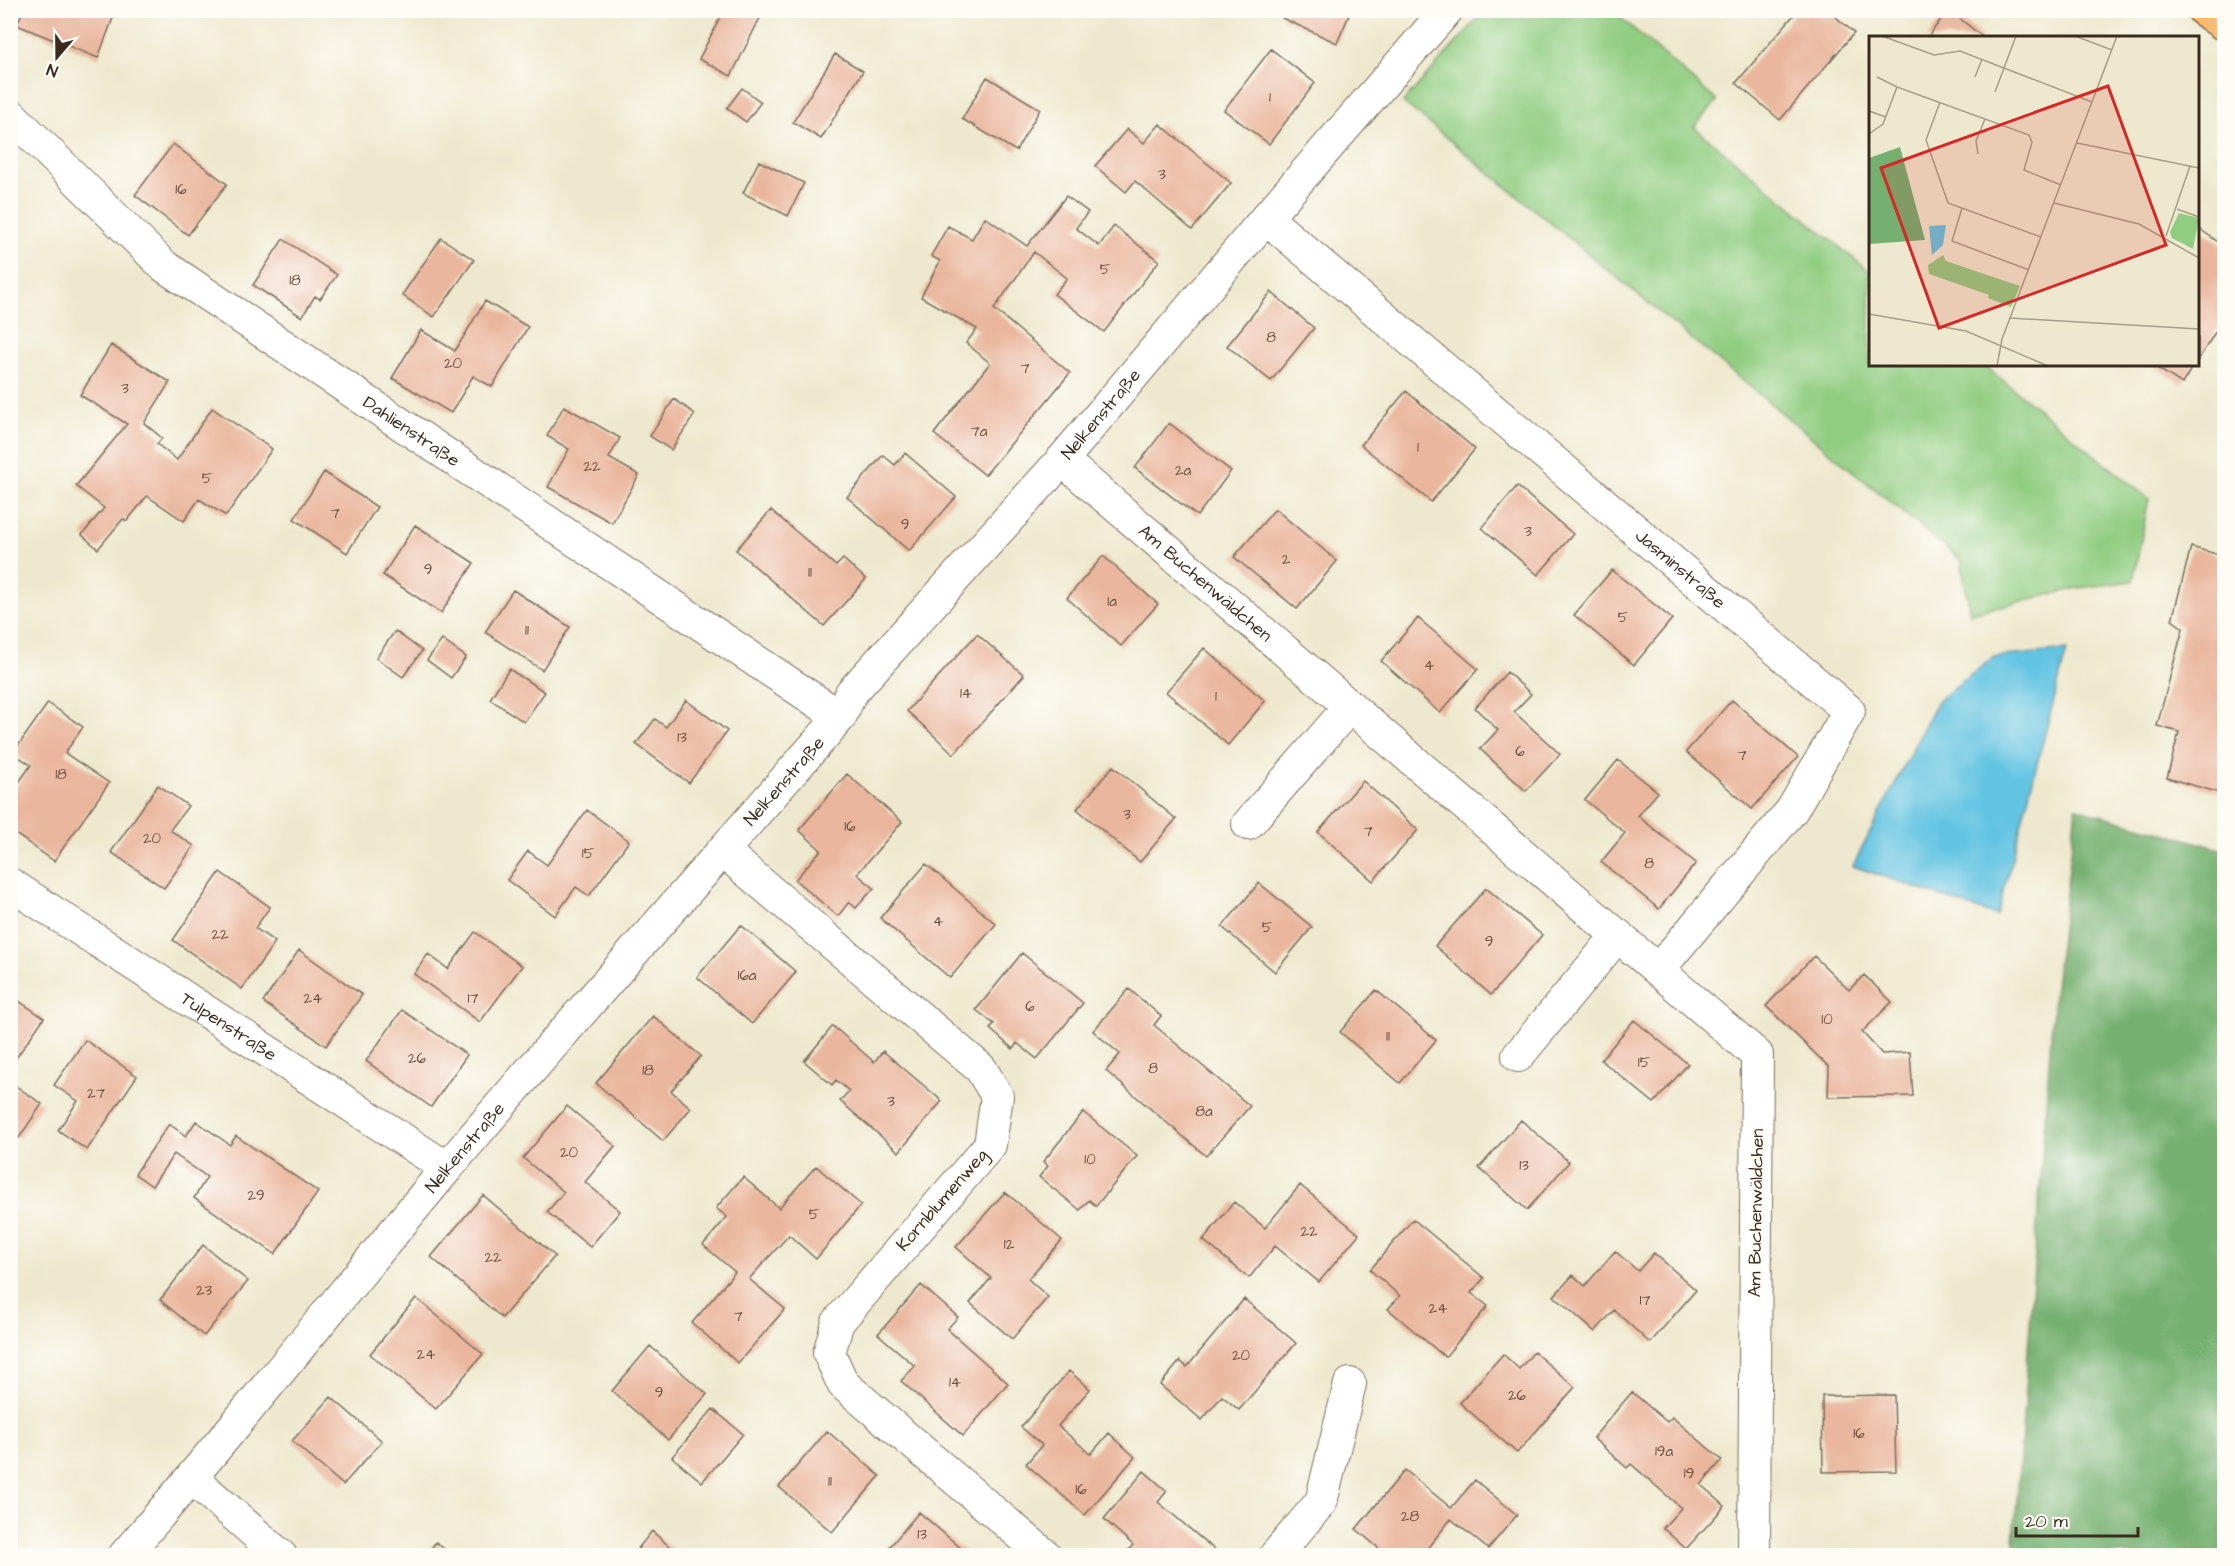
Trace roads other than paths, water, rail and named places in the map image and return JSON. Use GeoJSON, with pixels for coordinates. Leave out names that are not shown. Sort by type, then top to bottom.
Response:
{"type":"FeatureCollection","features":[{"type":"Feature","properties":{"kind":"main road"},"geometry":{"type":"LineString","coordinates":[[2204,10],[2224,24]]}},
{"type":"Feature","properties":{"kind":"street","name":"Nelkenstraße"},"geometry":{"type":"LineString","coordinates":[[124,1556],[192,1478],[447,1168],[632,951],[840,717],[851,693],[1062,460],[1266,218],[1447,10]]}},
{"type":"Feature","properties":{"kind":"street","name":"Dahlienstraße"},"geometry":{"type":"LineString","coordinates":[[10,114],[164,266],[840,717]]}},
{"type":"Feature","properties":{"kind":"street","name":"Jasminstraße"},"geometry":{"type":"LineString","coordinates":[[1266,218],[1849,711],[1792,810],[1659,969]]}},
{"type":"Feature","properties":{"kind":"street","name":"Am Buchenwäldchen"},"geometry":{"type":"LineString","coordinates":[[1062,460],[1757,1055],[1754,1556]]}},
{"type":"Feature","properties":{"kind":"street"},"geometry":{"type":"LineString","coordinates":[[1248,824],[1350,706]]}},
{"type":"Feature","properties":{"kind":"street","name":"Kornblumenweg"},"geometry":{"type":"LineString","coordinates":[[723,851],[981,1069],[997,1096],[990,1146],[838,1322],[829,1353],[843,1383],[1046,1556]]}},
{"type":"Feature","properties":{"kind":"street","name":"Tulpenstraße"},"geometry":{"type":"LineString","coordinates":[[10,884],[447,1168]]}},
{"type":"Feature","properties":{"kind":"street"},"geometry":{"type":"LineString","coordinates":[[1518,1056],[1618,935]]}},
{"type":"Feature","properties":{"kind":"street"},"geometry":{"type":"LineString","coordinates":[[1275,1556],[1321,1502],[1350,1384]]}},
{"type":"Feature","properties":{"kind":"street"},"geometry":{"type":"LineString","coordinates":[[192,1478],[281,1556]]}},
{"type":"Feature","properties":{"kind":"water"},"geometry":{"type":"Polygon","coordinates":[[[2067,650],[1997,916],[1853,866],[1937,701],[1994,657],[2067,650]]]}}]}
